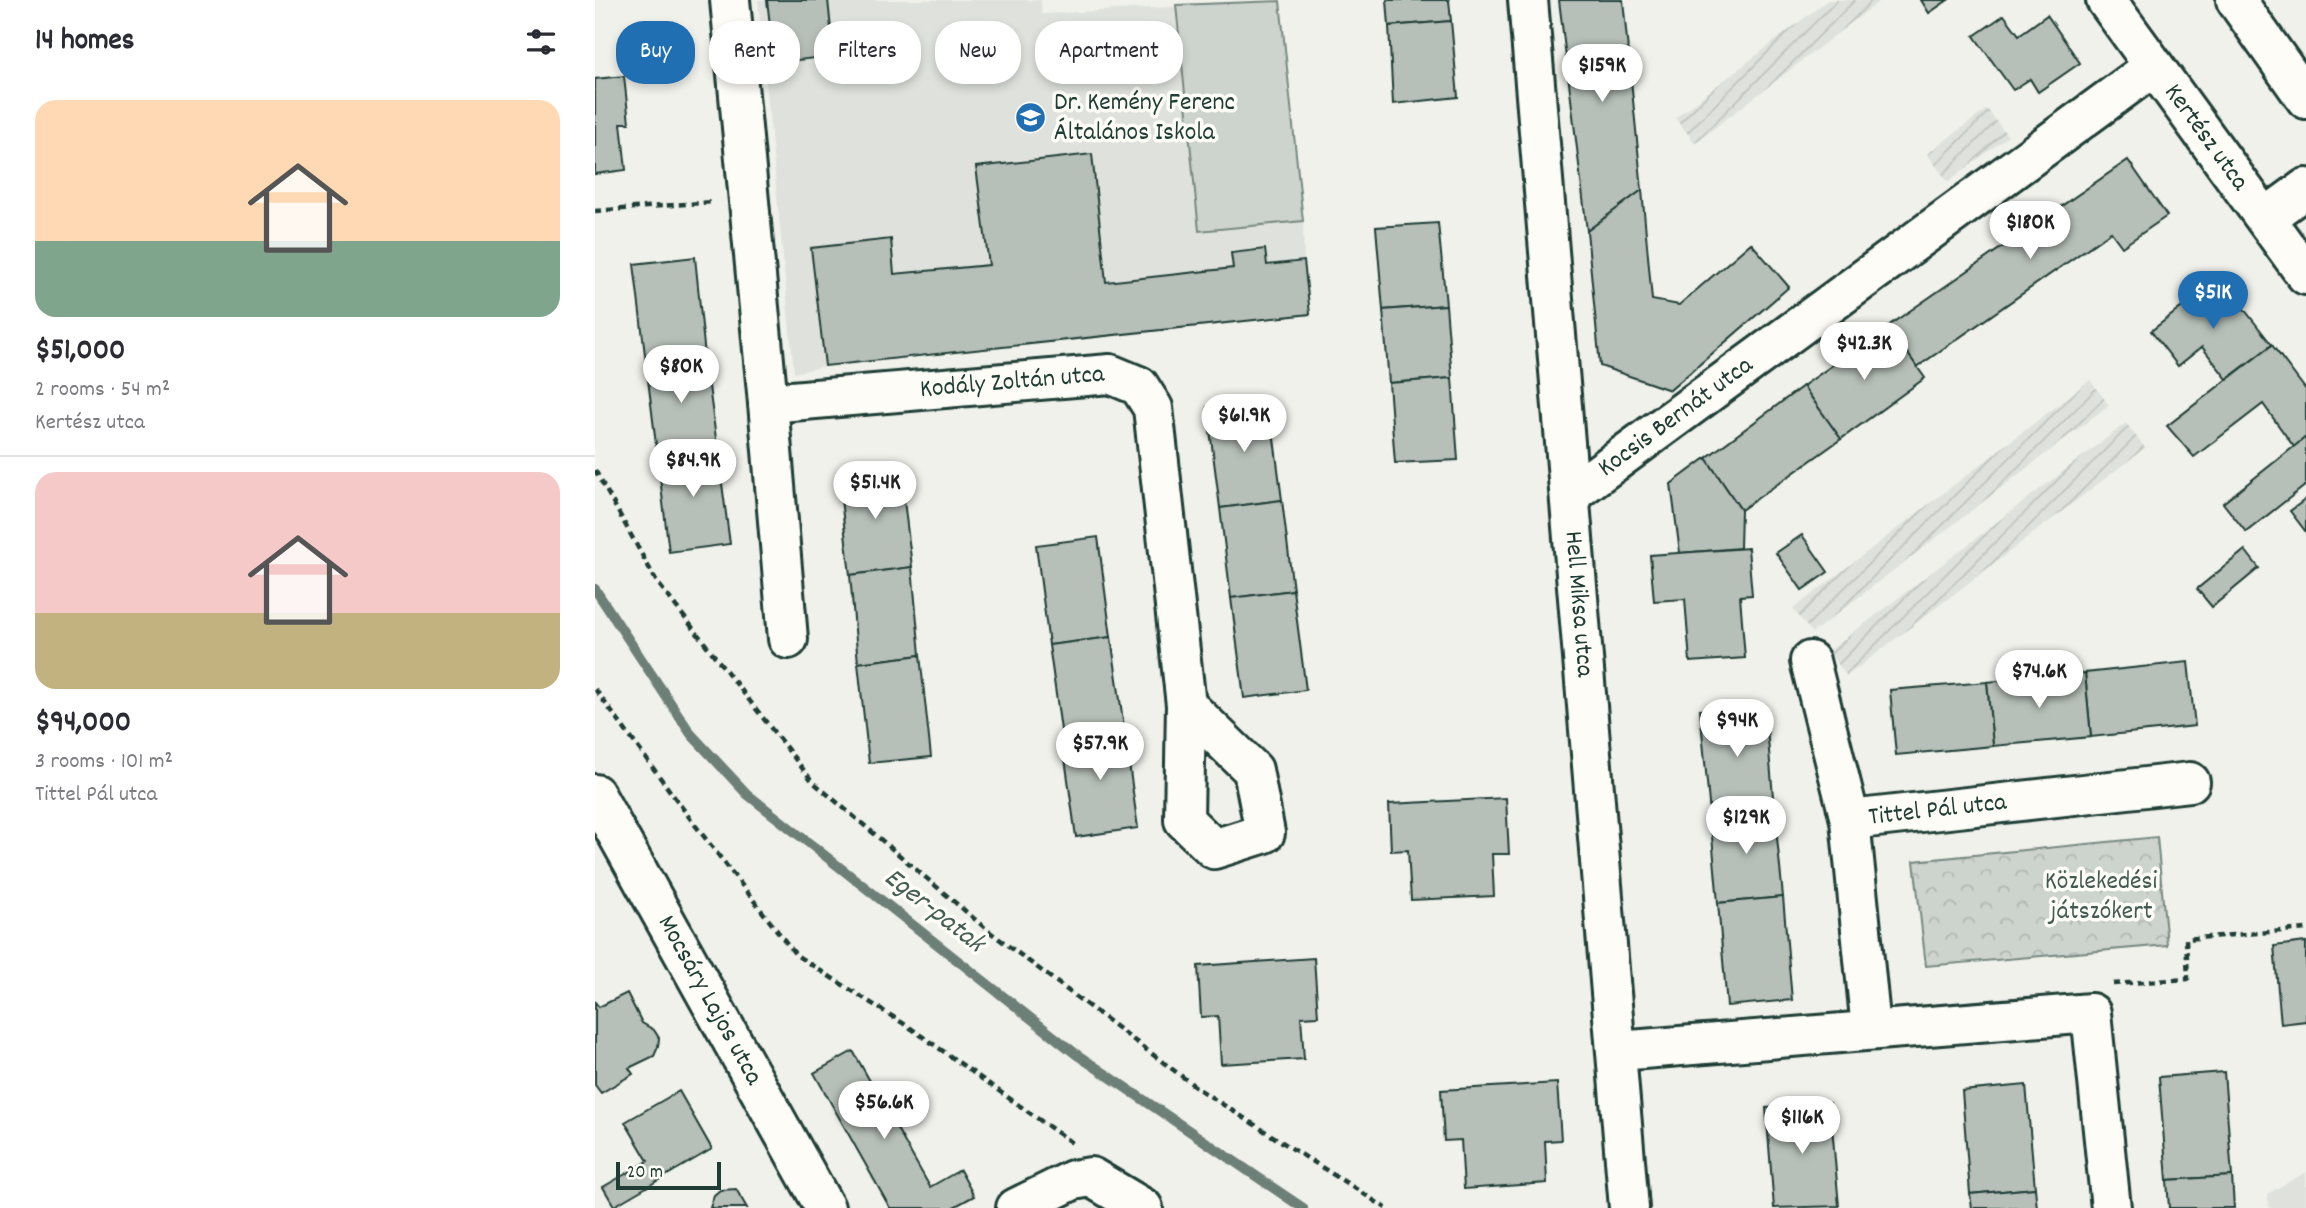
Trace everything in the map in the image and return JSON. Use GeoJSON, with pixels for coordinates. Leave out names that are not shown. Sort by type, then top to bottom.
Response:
{"type":"FeatureCollection","features":[{"type":"Feature","properties":{"kind":"street"},"geometry":{"type":"LineString","coordinates":[[730,0],[788,639]]}},
{"type":"Feature","properties":{"kind":"street","name":"Hell Miksa utca"},"geometry":{"type":"LineString","coordinates":[[1528,0],[1618,1051],[1629,1208]]}},
{"type":"Feature","properties":{"kind":"street","name":"Kertész utca"},"geometry":{"type":"LineString","coordinates":[[2106,0],[2306,275]]}},
{"type":"Feature","properties":{"kind":"street"},"geometry":{"type":"LineString","coordinates":[[2237,0],[2306,99]]}},
{"type":"Feature","properties":{"kind":"street","name":"Kocsis Bernát utca"},"geometry":{"type":"LineString","coordinates":[[1571,494],[2153,67]]}},
{"type":"Feature","properties":{"kind":"street"},"geometry":{"type":"LineString","coordinates":[[2265,218],[2306,188]]}},
{"type":"Feature","properties":{"kind":"street","name":"Kodály Zoltán utca"},"geometry":{"type":"LineString","coordinates":[[768,403],[1110,374],[1139,386],[1153,408],[1186,705]]}},
{"type":"Feature","properties":{"kind":"street"},"geometry":{"type":"LineString","coordinates":[[1810,661],[1850,820]]}},
{"type":"Feature","properties":{"kind":"street","name":"Tittel Pál utca"},"geometry":{"type":"LineString","coordinates":[[1871,1029],[1850,820],[2190,782]]}},
{"type":"Feature","properties":{"kind":"street","name":"Mocsáry Lajos utca"},"geometry":{"type":"LineString","coordinates":[[595,794],[825,1208]]}},
{"type":"Feature","properties":{"kind":"street"},"geometry":{"type":"LineString","coordinates":[[1618,1051],[2091,1013],[2111,1208]]}},
{"type":"Feature","properties":{"kind":"street"},"geometry":{"type":"LineString","coordinates":[[1016,1208],[1073,1180],[1091,1177],[1143,1208]]}},
{"type":"Feature","properties":{"kind":"path"},"geometry":{"type":"LineString","coordinates":[[595,211],[749,200]]}},
{"type":"Feature","properties":{"kind":"path"},"geometry":{"type":"LineString","coordinates":[[595,470],[657,582],[813,782],[990,932],[1200,1090],[1387,1208]]}},
{"type":"Feature","properties":{"kind":"path"},"geometry":{"type":"LineString","coordinates":[[595,689],[692,821],[796,955],[912,1028],[1084,1151],[1091,1177]]}},
{"type":"Feature","properties":{"kind":"path"},"geometry":{"type":"LineString","coordinates":[[2091,1013],[2087,986],[2188,979],[2186,939],[2306,929]]}},
{"type":"Feature","properties":{"kind":"shaded area","name":"Dr. Kemény Ferenc Általános Iskola"},"geometry":{"type":"Polygon","coordinates":[[[758,0],[1041,0],[1042,14],[1280,1],[1310,314],[825,366],[794,373],[766,84],[800,84],[800,21],[760,21],[758,0]]]}},
{"type":"Feature","properties":{"kind":"shaded area"},"geometry":{"type":"Polygon","coordinates":[[[1828,0],[1881,0],[1695,143],[1675,118],[1828,0]]]}},
{"type":"Feature","properties":{"kind":"shaded area"},"geometry":{"type":"Polygon","coordinates":[[[1987,109],[2008,136],[1948,182],[1927,154],[1987,109]]]}},
{"type":"Feature","properties":{"kind":"shaded area"},"geometry":{"type":"Polygon","coordinates":[[[2090,380],[2109,405],[1812,633],[1793,609],[2090,380]]]}},
{"type":"Feature","properties":{"kind":"shaded area"},"geometry":{"type":"Polygon","coordinates":[[[2126,423],[2145,448],[1847,676],[1828,652],[2126,423]]]}},
{"type":"Feature","properties":{"kind":"shaded area"},"geometry":{"type":"Polygon","coordinates":[[[2306,1172],[2306,1208],[2269,1208],[2267,1194],[2306,1172]]]}},
{"type":"Feature","properties":{"kind":"green space"},"geometry":{"type":"Polygon","coordinates":[[[1280,1],[1303,221],[1199,231],[1183,74],[1183,21],[1178,21],[1176,5],[1280,1]]]}},
{"type":"Feature","properties":{"kind":"green space","name":"Közlekedési játszókert"},"geometry":{"type":"Polygon","coordinates":[[[2157,837],[2167,945],[1926,966],[1914,861],[2157,837]]]}},
{"type":"Feature","properties":{"kind":"building"},"geometry":{"type":"Polygon","coordinates":[[[767,0],[828,0],[830,21],[814,21],[814,58],[800,60],[800,21],[770,21],[767,0]]]}},
{"type":"Feature","properties":{"kind":"building"},"geometry":{"type":"Polygon","coordinates":[[[1387,0],[1449,0],[1451,21],[1389,26],[1387,0]]]}},
{"type":"Feature","properties":{"kind":"building"},"geometry":{"type":"Polygon","coordinates":[[[1559,0],[1623,0],[1642,190],[1587,231],[1559,0]]]}},
{"type":"Feature","properties":{"kind":"building"},"geometry":{"type":"Polygon","coordinates":[[[1921,0],[1948,0],[1929,13],[1921,0]]]}},
{"type":"Feature","properties":{"kind":"building"},"geometry":{"type":"Polygon","coordinates":[[[2004,15],[2019,35],[2047,15],[2080,63],[2038,92],[2030,79],[2013,90],[1974,36],[2004,15]]]}},
{"type":"Feature","properties":{"kind":"building"},"geometry":{"type":"Polygon","coordinates":[[[1451,21],[1458,97],[1393,104],[1389,26],[1451,21]]]}},
{"type":"Feature","properties":{"kind":"building"},"geometry":{"type":"Polygon","coordinates":[[[616,77],[616,84],[625,84],[629,123],[621,123],[626,170],[595,174],[595,79],[616,77]]]}},
{"type":"Feature","properties":{"kind":"building"},"geometry":{"type":"Polygon","coordinates":[[[1092,154],[1106,282],[1233,268],[1231,253],[1265,249],[1267,265],[1304,261],[1310,314],[825,366],[811,248],[891,239],[894,274],[989,265],[976,167],[1092,154]]]}},
{"type":"Feature","properties":{"kind":"building"},"geometry":{"type":"Polygon","coordinates":[[[2128,160],[2167,216],[2122,247],[2111,232],[1917,367],[1888,326],[2128,160]]]}},
{"type":"Feature","properties":{"kind":"building"},"geometry":{"type":"Polygon","coordinates":[[[1642,190],[1652,300],[1679,305],[1751,243],[1789,287],[1670,390],[1600,366],[1587,231],[1642,190]]]}},
{"type":"Feature","properties":{"kind":"building"},"geometry":{"type":"Polygon","coordinates":[[[1438,223],[1446,305],[1383,310],[1376,227],[1438,223]]]}},
{"type":"Feature","properties":{"kind":"building"},"geometry":{"type":"Polygon","coordinates":[[[695,257],[705,356],[646,363],[634,264],[695,257]]]}},
{"type":"Feature","properties":{"kind":"building"},"geometry":{"type":"Polygon","coordinates":[[[2220,278],[2272,345],[2227,379],[2202,347],[2178,366],[2151,331],[2220,278]]]}},
{"type":"Feature","properties":{"kind":"building"},"geometry":{"type":"Polygon","coordinates":[[[1446,305],[1452,378],[1389,383],[1383,310],[1446,305]]]}},
{"type":"Feature","properties":{"kind":"building"},"geometry":{"type":"Polygon","coordinates":[[[1888,326],[1925,378],[1841,439],[1803,386],[1888,326]]]}},
{"type":"Feature","properties":{"kind":"building"},"geometry":{"type":"Polygon","coordinates":[[[2272,345],[2306,390],[2306,437],[2294,447],[2263,404],[2194,457],[2167,426],[2272,345]]]}},
{"type":"Feature","properties":{"kind":"building"},"geometry":{"type":"Polygon","coordinates":[[[705,356],[717,446],[657,453],[646,363],[705,356]]]}},
{"type":"Feature","properties":{"kind":"building"},"geometry":{"type":"Polygon","coordinates":[[[1452,378],[1458,460],[1395,463],[1389,383],[1452,378]]]}},
{"type":"Feature","properties":{"kind":"building"},"geometry":{"type":"Polygon","coordinates":[[[1803,386],[1841,439],[1741,510],[1706,458],[1803,386]]]}},
{"type":"Feature","properties":{"kind":"building"},"geometry":{"type":"Polygon","coordinates":[[[1269,400],[1282,500],[1220,508],[1207,407],[1269,400]]]}},
{"type":"Feature","properties":{"kind":"building"},"geometry":{"type":"Polygon","coordinates":[[[2306,437],[2306,485],[2246,532],[2223,503],[2306,437]]]}},
{"type":"Feature","properties":{"kind":"building"},"geometry":{"type":"Polygon","coordinates":[[[717,446],[730,544],[669,552],[657,453],[717,446]]]}},
{"type":"Feature","properties":{"kind":"building"},"geometry":{"type":"Polygon","coordinates":[[[1706,458],[1741,510],[1740,548],[1680,553],[1671,484],[1706,458]]]}},
{"type":"Feature","properties":{"kind":"building"},"geometry":{"type":"Polygon","coordinates":[[[900,467],[912,567],[850,575],[838,474],[900,467]]]}},
{"type":"Feature","properties":{"kind":"building"},"geometry":{"type":"Polygon","coordinates":[[[2306,499],[2306,532],[2290,511],[2306,499]]]}},
{"type":"Feature","properties":{"kind":"building"},"geometry":{"type":"Polygon","coordinates":[[[1282,500],[1293,590],[1231,598],[1220,508],[1282,500]]]}},
{"type":"Feature","properties":{"kind":"building"},"geometry":{"type":"Polygon","coordinates":[[[1802,535],[1828,572],[1802,590],[1776,553],[1802,535]]]}},
{"type":"Feature","properties":{"kind":"building"},"geometry":{"type":"Polygon","coordinates":[[[1098,537],[1111,637],[1049,645],[1036,545],[1098,537]]]}},
{"type":"Feature","properties":{"kind":"building"},"geometry":{"type":"Polygon","coordinates":[[[1748,548],[1752,595],[1740,596],[1745,658],[1690,662],[1685,599],[1654,601],[1650,555],[1748,548]]]}},
{"type":"Feature","properties":{"kind":"building"},"geometry":{"type":"Polygon","coordinates":[[[2245,550],[2259,568],[2212,607],[2197,589],[2245,550]]]}},
{"type":"Feature","properties":{"kind":"building"},"geometry":{"type":"Polygon","coordinates":[[[912,567],[920,655],[858,663],[850,575],[912,567]]]}},
{"type":"Feature","properties":{"kind":"building"},"geometry":{"type":"Polygon","coordinates":[[[1293,590],[1306,690],[1244,698],[1231,598],[1293,590]]]}},
{"type":"Feature","properties":{"kind":"building"},"geometry":{"type":"Polygon","coordinates":[[[1111,637],[1124,728],[1062,737],[1049,645],[1111,637]]]}},
{"type":"Feature","properties":{"kind":"building"},"geometry":{"type":"Polygon","coordinates":[[[920,655],[931,757],[869,763],[858,663],[920,655]]]}},
{"type":"Feature","properties":{"kind":"building"},"geometry":{"type":"Polygon","coordinates":[[[2188,662],[2195,726],[2091,737],[2085,673],[2188,662]]]}},
{"type":"Feature","properties":{"kind":"building"},"geometry":{"type":"Polygon","coordinates":[[[2085,673],[2091,737],[1993,746],[1987,682],[2085,673]]]}},
{"type":"Feature","properties":{"kind":"building"},"geometry":{"type":"Polygon","coordinates":[[[1987,682],[1993,746],[1896,755],[1890,690],[1987,682]]]}},
{"type":"Feature","properties":{"kind":"building"},"geometry":{"type":"Polygon","coordinates":[[[1765,705],[1774,808],[1710,814],[1700,710],[1765,705]]]}},
{"type":"Feature","properties":{"kind":"building"},"geometry":{"type":"Polygon","coordinates":[[[1124,728],[1138,828],[1076,837],[1062,737],[1124,728]]]}},
{"type":"Feature","properties":{"kind":"building"},"geometry":{"type":"Polygon","coordinates":[[[1506,798],[1509,854],[1492,854],[1494,896],[1411,900],[1408,850],[1391,851],[1389,804],[1506,798]]]}},
{"type":"Feature","properties":{"kind":"building"},"geometry":{"type":"Polygon","coordinates":[[[1774,808],[1783,897],[1718,903],[1710,814],[1774,808]]]}},
{"type":"Feature","properties":{"kind":"building"},"geometry":{"type":"Polygon","coordinates":[[[1783,897],[1792,1000],[1727,1006],[1718,903],[1783,897]]]}},
{"type":"Feature","properties":{"kind":"building"},"geometry":{"type":"Polygon","coordinates":[[[2306,942],[2306,1021],[2281,1024],[2274,946],[2306,942]]]}},
{"type":"Feature","properties":{"kind":"building"},"geometry":{"type":"Polygon","coordinates":[[[1314,958],[1318,1016],[1301,1017],[1304,1059],[1221,1064],[1218,1016],[1201,1017],[1198,966],[1314,958]]]}},
{"type":"Feature","properties":{"kind":"building"},"geometry":{"type":"Polygon","coordinates":[[[627,993],[642,1023],[654,1030],[659,1038],[658,1047],[654,1056],[629,1068],[633,1074],[601,1093],[595,1085],[595,1002],[599,1007],[627,993]]]}},
{"type":"Feature","properties":{"kind":"building"},"geometry":{"type":"Polygon","coordinates":[[[853,1051],[930,1187],[960,1170],[974,1196],[952,1208],[890,1208],[814,1073],[853,1051]]]}},
{"type":"Feature","properties":{"kind":"building"},"geometry":{"type":"Polygon","coordinates":[[[2224,1072],[2232,1176],[2167,1180],[2159,1077],[2224,1072]]]}},
{"type":"Feature","properties":{"kind":"building"},"geometry":{"type":"Polygon","coordinates":[[[1557,1083],[1561,1140],[1545,1141],[1547,1183],[1464,1189],[1461,1140],[1444,1141],[1441,1090],[1557,1083]]]}},
{"type":"Feature","properties":{"kind":"building"},"geometry":{"type":"Polygon","coordinates":[[[2026,1085],[2035,1188],[1970,1194],[1962,1091],[2026,1085]]]}},
{"type":"Feature","properties":{"kind":"building"},"geometry":{"type":"Polygon","coordinates":[[[679,1091],[712,1149],[614,1206],[603,1187],[648,1161],[625,1122],[679,1091]]]}},
{"type":"Feature","properties":{"kind":"building"},"geometry":{"type":"Polygon","coordinates":[[[1830,1103],[1839,1206],[1774,1208],[1766,1108],[1830,1103]]]}},
{"type":"Feature","properties":{"kind":"building"},"geometry":{"type":"Polygon","coordinates":[[[2232,1176],[2234,1208],[2169,1208],[2167,1180],[2232,1176]]]}},
{"type":"Feature","properties":{"kind":"building"},"geometry":{"type":"Polygon","coordinates":[[[2035,1188],[2037,1208],[1972,1208],[1970,1194],[2035,1188]]]}},
{"type":"Feature","properties":{"kind":"building"},"geometry":{"type":"Polygon","coordinates":[[[736,1189],[747,1208],[710,1208],[714,1195],[720,1190],[736,1189]]]}},
{"type":"Feature","properties":{"kind":"waterway","name":"Eger-patak"},"geometry":{"type":"LineString","coordinates":[[595,589],[691,734],[747,794],[1076,1054],[1303,1208]]}},
{"type":"Feature","properties":{"kind":"place","name":"Dr. Kemény Ferenc Általános Iskola"},"geometry":{"type":"Point","coordinates":[1031,118]}}]}
